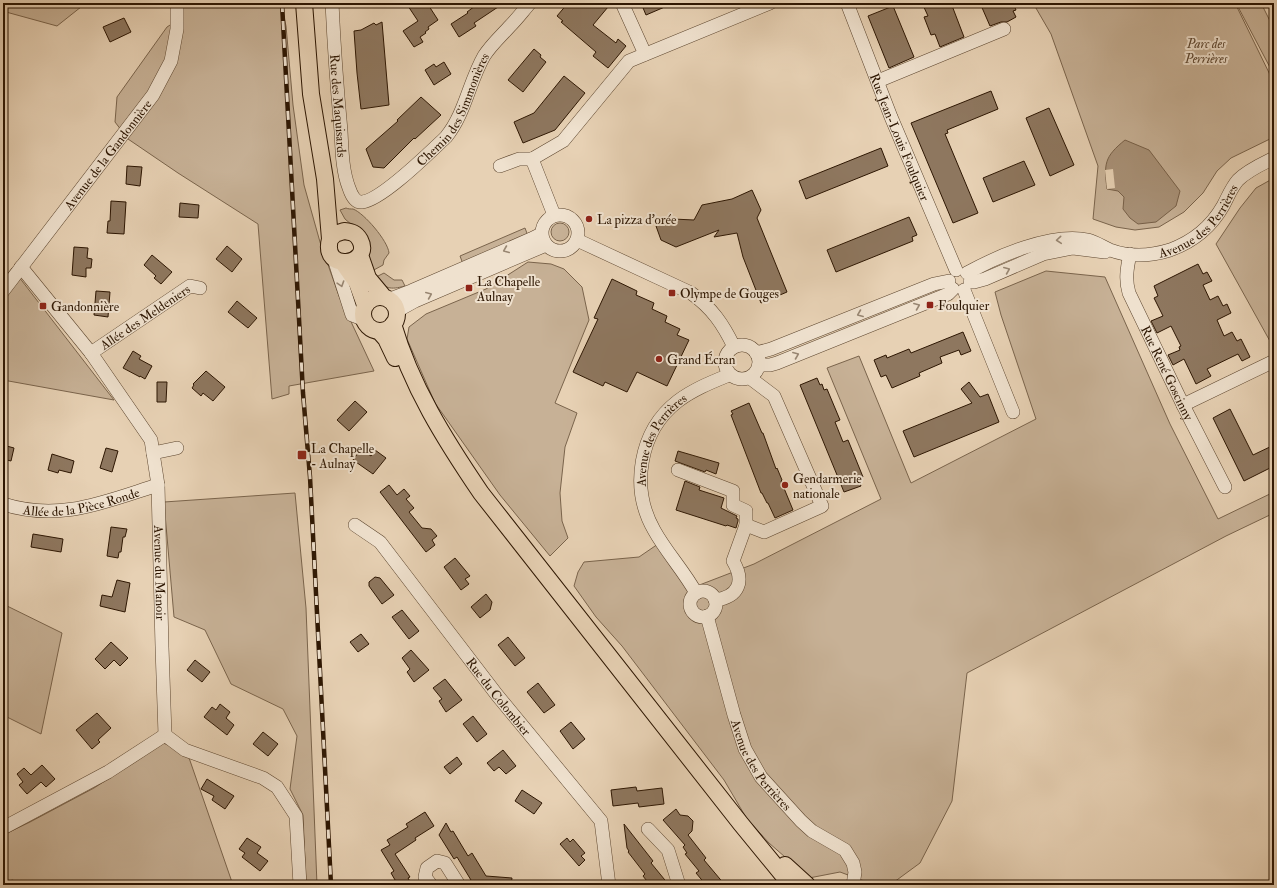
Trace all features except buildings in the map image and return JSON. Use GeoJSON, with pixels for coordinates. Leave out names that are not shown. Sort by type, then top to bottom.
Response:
{"type":"FeatureCollection","features":[{"type":"Feature","properties":{"kind":"main road"},"geometry":{"type":"LineString","coordinates":[[304,3],[311,94],[325,179],[330,254],[357,283],[369,325],[388,312]]}},
{"type":"Feature","properties":{"kind":"main road"},"geometry":{"type":"LineString","coordinates":[[325,179],[337,215],[350,232]]}},
{"type":"Feature","properties":{"kind":"main road"},"geometry":{"type":"LineString","coordinates":[[330,240],[340,232],[344,231],[356,235],[361,242],[362,249],[360,255],[349,263],[338,261]]}},
{"type":"Feature","properties":{"kind":"main road"},"geometry":{"type":"LineString","coordinates":[[360,255],[368,278],[388,312],[386,339],[421,412],[447,455],[481,493],[741,824],[791,885]]}},
{"type":"Feature","properties":{"kind":"main road"},"geometry":{"type":"LineString","coordinates":[[365,313],[376,297],[388,312]]}},
{"type":"Feature","properties":{"kind":"main road"},"geometry":{"type":"LineString","coordinates":[[741,824],[807,885]]}},
{"type":"Feature","properties":{"kind":"street","name":"Avenue de la Gandonnière"},"geometry":{"type":"LineString","coordinates":[[3,291],[153,95],[172,61],[177,29],[177,3]]}},
{"type":"Feature","properties":{"kind":"street","name":"Rue des Maquisards"},"geometry":{"type":"LineString","coordinates":[[332,3],[338,100],[345,174],[348,188],[353,198],[362,202]]}},
{"type":"Feature","properties":{"kind":"street","name":"Chemin des Simmonières"},"geometry":{"type":"LineString","coordinates":[[362,202],[377,196],[390,187],[446,137],[459,117],[472,82],[484,56],[495,41],[530,3]]}},
{"type":"Feature","properties":{"kind":"street"},"geometry":{"type":"LineString","coordinates":[[622,3],[645,54]]}},
{"type":"Feature","properties":{"kind":"street"},"geometry":{"type":"LineString","coordinates":[[500,166],[519,159],[532,158],[562,141],[629,61],[770,3]]}},
{"type":"Feature","properties":{"kind":"street","name":"Rue Jean-Louis Foulquier"},"geometry":{"type":"LineString","coordinates":[[847,3],[891,117],[1013,412]]}},
{"type":"Feature","properties":{"kind":"street"},"geometry":{"type":"LineString","coordinates":[[878,81],[1004,29]]}},
{"type":"Feature","properties":{"kind":"street"},"geometry":{"type":"LineString","coordinates":[[532,158],[554,216]]}},
{"type":"Feature","properties":{"kind":"street","name":"Avenue des Perrières"},"geometry":{"type":"LineString","coordinates":[[759,365],[770,365],[777,363],[948,294],[960,281],[980,266],[1013,252],[1045,241],[1074,239],[1087,240],[1104,246],[1110,250],[1144,255],[1181,246],[1202,232],[1219,213],[1231,189],[1238,180],[1252,170],[1274,158]]}},
{"type":"Feature","properties":{"kind":"street"},"geometry":{"type":"LineString","coordinates":[[560,214],[566,215],[575,222],[578,234],[577,240],[569,249],[557,251],[544,239],[545,222],[554,216],[560,214]]}},
{"type":"Feature","properties":{"kind":"street"},"geometry":{"type":"LineString","coordinates":[[388,312],[415,301],[544,239]]}},
{"type":"Feature","properties":{"kind":"street"},"geometry":{"type":"LineString","coordinates":[[577,240],[691,293],[705,303],[713,312],[729,336],[734,347]]}},
{"type":"Feature","properties":{"kind":"street","name":"Rue René Goscinny"},"geometry":{"type":"LineString","coordinates":[[1130,254],[1126,275],[1126,285],[1129,293],[1183,405],[1225,487]]}},
{"type":"Feature","properties":{"kind":"street","name":"Avenue du Manoir"},"geometry":{"type":"LineString","coordinates":[[21,267],[91,353],[151,440],[158,485],[165,735]]}},
{"type":"Feature","properties":{"kind":"street","name":"Avenue des Perrières"},"geometry":{"type":"LineString","coordinates":[[756,352],[771,349],[928,287],[960,281]]}},
{"type":"Feature","properties":{"kind":"street","name":"Allée des Meldeniers"},"geometry":{"type":"LineString","coordinates":[[91,353],[190,286],[200,288]]}},
{"type":"Feature","properties":{"kind":"street"},"geometry":{"type":"LineString","coordinates":[[742,345],[750,347],[756,352],[759,359],[759,365],[756,373],[750,378],[743,380],[736,379],[730,375],[725,368],[725,360],[728,352],[734,347],[742,345]]}},
{"type":"Feature","properties":{"kind":"street"},"geometry":{"type":"LineString","coordinates":[[1183,405],[1274,360]]}},
{"type":"Feature","properties":{"kind":"street","name":"Avenue des Perrières"},"geometry":{"type":"LineString","coordinates":[[696,593],[654,530],[644,508],[641,487],[641,468],[645,446],[652,431],[664,415],[677,402],[693,391],[730,375]]}},
{"type":"Feature","properties":{"kind":"street"},"geometry":{"type":"LineString","coordinates":[[746,525],[764,532],[822,506],[774,396],[750,378]]}},
{"type":"Feature","properties":{"kind":"street"},"geometry":{"type":"LineString","coordinates":[[153,453],[177,448]]}},
{"type":"Feature","properties":{"kind":"street"},"geometry":{"type":"LineString","coordinates":[[678,470],[733,491],[733,505],[746,511],[746,525],[733,561],[738,568],[740,582],[734,592],[729,596],[715,600]]}},
{"type":"Feature","properties":{"kind":"street","name":"Allée de la Pièce Ronde"},"geometry":{"type":"LineString","coordinates":[[3,504],[16,508],[48,512],[82,509],[158,485]]}},
{"type":"Feature","properties":{"kind":"street","name":"Rue du Colombier"},"geometry":{"type":"LineString","coordinates":[[354,525],[380,542],[497,695],[600,821],[609,885]]}},
{"type":"Feature","properties":{"kind":"street"},"geometry":{"type":"LineString","coordinates":[[704,591],[708,592],[714,597],[715,600],[716,604],[713,612],[707,616],[695,614],[690,607],[691,599],[696,593],[704,591]]}},
{"type":"Feature","properties":{"kind":"street","name":"Avenue des Perrières"},"geometry":{"type":"LineString","coordinates":[[707,616],[734,715],[745,749],[761,777],[801,822],[845,850],[853,863],[855,872],[853,885]]}},
{"type":"Feature","properties":{"kind":"street"},"geometry":{"type":"LineString","coordinates":[[4,825],[108,772],[165,735],[185,750],[263,778],[277,787],[296,816],[300,885]]}},
{"type":"Feature","properties":{"kind":"street"},"geometry":{"type":"LineString","coordinates":[[648,829],[668,850],[679,885]]}},
{"type":"Feature","properties":{"kind":"street"},"geometry":{"type":"LineString","coordinates":[[430,885],[425,878],[427,868],[437,862],[445,863],[459,885]]}},
{"type":"Feature","properties":{"kind":"green space"},"geometry":{"type":"Polygon","coordinates":[[[3,3],[86,3],[57,26],[6,12],[3,10],[3,3]]]}},
{"type":"Feature","properties":{"kind":"green space"},"geometry":{"type":"Polygon","coordinates":[[[181,3],[281,3],[286,26],[293,105],[304,185],[320,242],[339,296],[374,371],[289,386],[289,394],[272,399],[258,224],[128,139],[115,122],[117,97],[167,27],[181,18],[181,3]]]}},
{"type":"Feature","properties":{"kind":"green space","name":"Parc des Perrières"},"geometry":{"type":"Polygon","coordinates":[[[1033,3],[1235,3],[1274,83],[1274,137],[1231,158],[1217,171],[1203,193],[1184,212],[1159,227],[1135,230],[1116,227],[1093,219],[1098,166],[1051,34],[1033,3]]]}},
{"type":"Feature","properties":{"kind":"green space"},"geometry":{"type":"Polygon","coordinates":[[[1236,3],[1261,3],[1274,29],[1274,75],[1236,3]]]}},
{"type":"Feature","properties":{"kind":"green space"},"geometry":{"type":"Polygon","coordinates":[[[1274,178],[1274,342],[1271,343],[1216,244],[1240,208],[1256,188],[1274,178]]]}},
{"type":"Feature","properties":{"kind":"green space"},"geometry":{"type":"Polygon","coordinates":[[[346,208],[353,209],[363,216],[375,228],[388,248],[389,253],[384,260],[383,265],[372,271],[369,262],[369,250],[352,225],[345,219],[340,210],[346,208]]]}},
{"type":"Feature","properties":{"kind":"green space"},"geometry":{"type":"Polygon","coordinates":[[[556,223],[564,223],[569,228],[567,239],[564,241],[556,241],[551,236],[551,228],[556,223]]]}},
{"type":"Feature","properties":{"kind":"green space"},"geometry":{"type":"Polygon","coordinates":[[[525,228],[528,236],[463,264],[460,256],[525,228]]]}},
{"type":"Feature","properties":{"kind":"green space"},"geometry":{"type":"Polygon","coordinates":[[[528,262],[551,264],[564,269],[582,287],[589,320],[555,403],[577,413],[565,447],[560,493],[562,521],[568,538],[550,556],[500,495],[435,403],[407,339],[409,327],[426,314],[486,289],[528,262]]]}},
{"type":"Feature","properties":{"kind":"green space"},"geometry":{"type":"Polygon","coordinates":[[[12,268],[114,400],[3,380],[3,280],[12,268]]]}},
{"type":"Feature","properties":{"kind":"green space"},"geometry":{"type":"Polygon","coordinates":[[[1046,271],[1105,277],[1170,424],[1218,519],[1274,492],[1274,513],[1226,536],[967,673],[952,801],[920,863],[890,885],[875,885],[840,872],[809,878],[769,843],[747,819],[724,780],[622,646],[596,617],[574,586],[578,572],[584,562],[639,557],[658,544],[689,589],[754,564],[881,499],[827,368],[859,356],[911,483],[1036,419],[1001,315],[995,292],[1046,271]]]}},
{"type":"Feature","properties":{"kind":"green space"},"geometry":{"type":"Polygon","coordinates":[[[384,273],[394,280],[402,280],[405,286],[388,288],[376,277],[384,273]]]}},
{"type":"Feature","properties":{"kind":"green space"},"geometry":{"type":"Polygon","coordinates":[[[295,493],[306,608],[317,885],[306,885],[303,815],[290,789],[297,736],[283,709],[231,684],[205,630],[174,617],[164,502],[295,493]]]}},
{"type":"Feature","properties":{"kind":"green space"},"geometry":{"type":"Polygon","coordinates":[[[3,604],[62,633],[41,734],[3,715],[3,604]]]}},
{"type":"Feature","properties":{"kind":"green space"},"geometry":{"type":"Polygon","coordinates":[[[163,743],[187,752],[233,885],[15,885],[13,880],[3,882],[3,835],[94,788],[163,743]]]}},
{"type":"Feature","properties":{"kind":"shaded area"},"geometry":{"type":"Polygon","coordinates":[[[1125,140],[1149,150],[1180,191],[1176,206],[1156,222],[1138,224],[1130,218],[1123,209],[1124,197],[1118,191],[1107,189],[1106,167],[1109,156],[1125,140]]]}},
{"type":"Feature","properties":{"kind":"pier"},"geometry":{"type":"Polygon","coordinates":[[[1113,169],[1115,188],[1107,189],[1105,170],[1113,169]]]}},
{"type":"Feature","properties":{"kind":"railway"},"geometry":{"type":"LineString","coordinates":[[282,3],[303,393],[310,477],[331,885]]}},
{"type":"Feature","properties":{"kind":"place","name":"La pizza d'orée"},"geometry":{"type":"Point","coordinates":[589,219]}},
{"type":"Feature","properties":{"kind":"place","name":"La Chapelle Aulnay"},"geometry":{"type":"Point","coordinates":[469,288]}},
{"type":"Feature","properties":{"kind":"place","name":"Olympe de Gouges"},"geometry":{"type":"Point","coordinates":[672,293]}},
{"type":"Feature","properties":{"kind":"place","name":"Foulquier"},"geometry":{"type":"Point","coordinates":[930,305]}},
{"type":"Feature","properties":{"kind":"place","name":"Gandonnière"},"geometry":{"type":"Point","coordinates":[43,306]}},
{"type":"Feature","properties":{"kind":"place","name":"Grand Écran"},"geometry":{"type":"Point","coordinates":[659,359]}},
{"type":"Feature","properties":{"kind":"place","name":"La Chapelle - Aulnay"},"geometry":{"type":"Point","coordinates":[302,455]}},
{"type":"Feature","properties":{"kind":"place","name":"Gendarmerie nationale"},"geometry":{"type":"Point","coordinates":[785,485]}}]}
